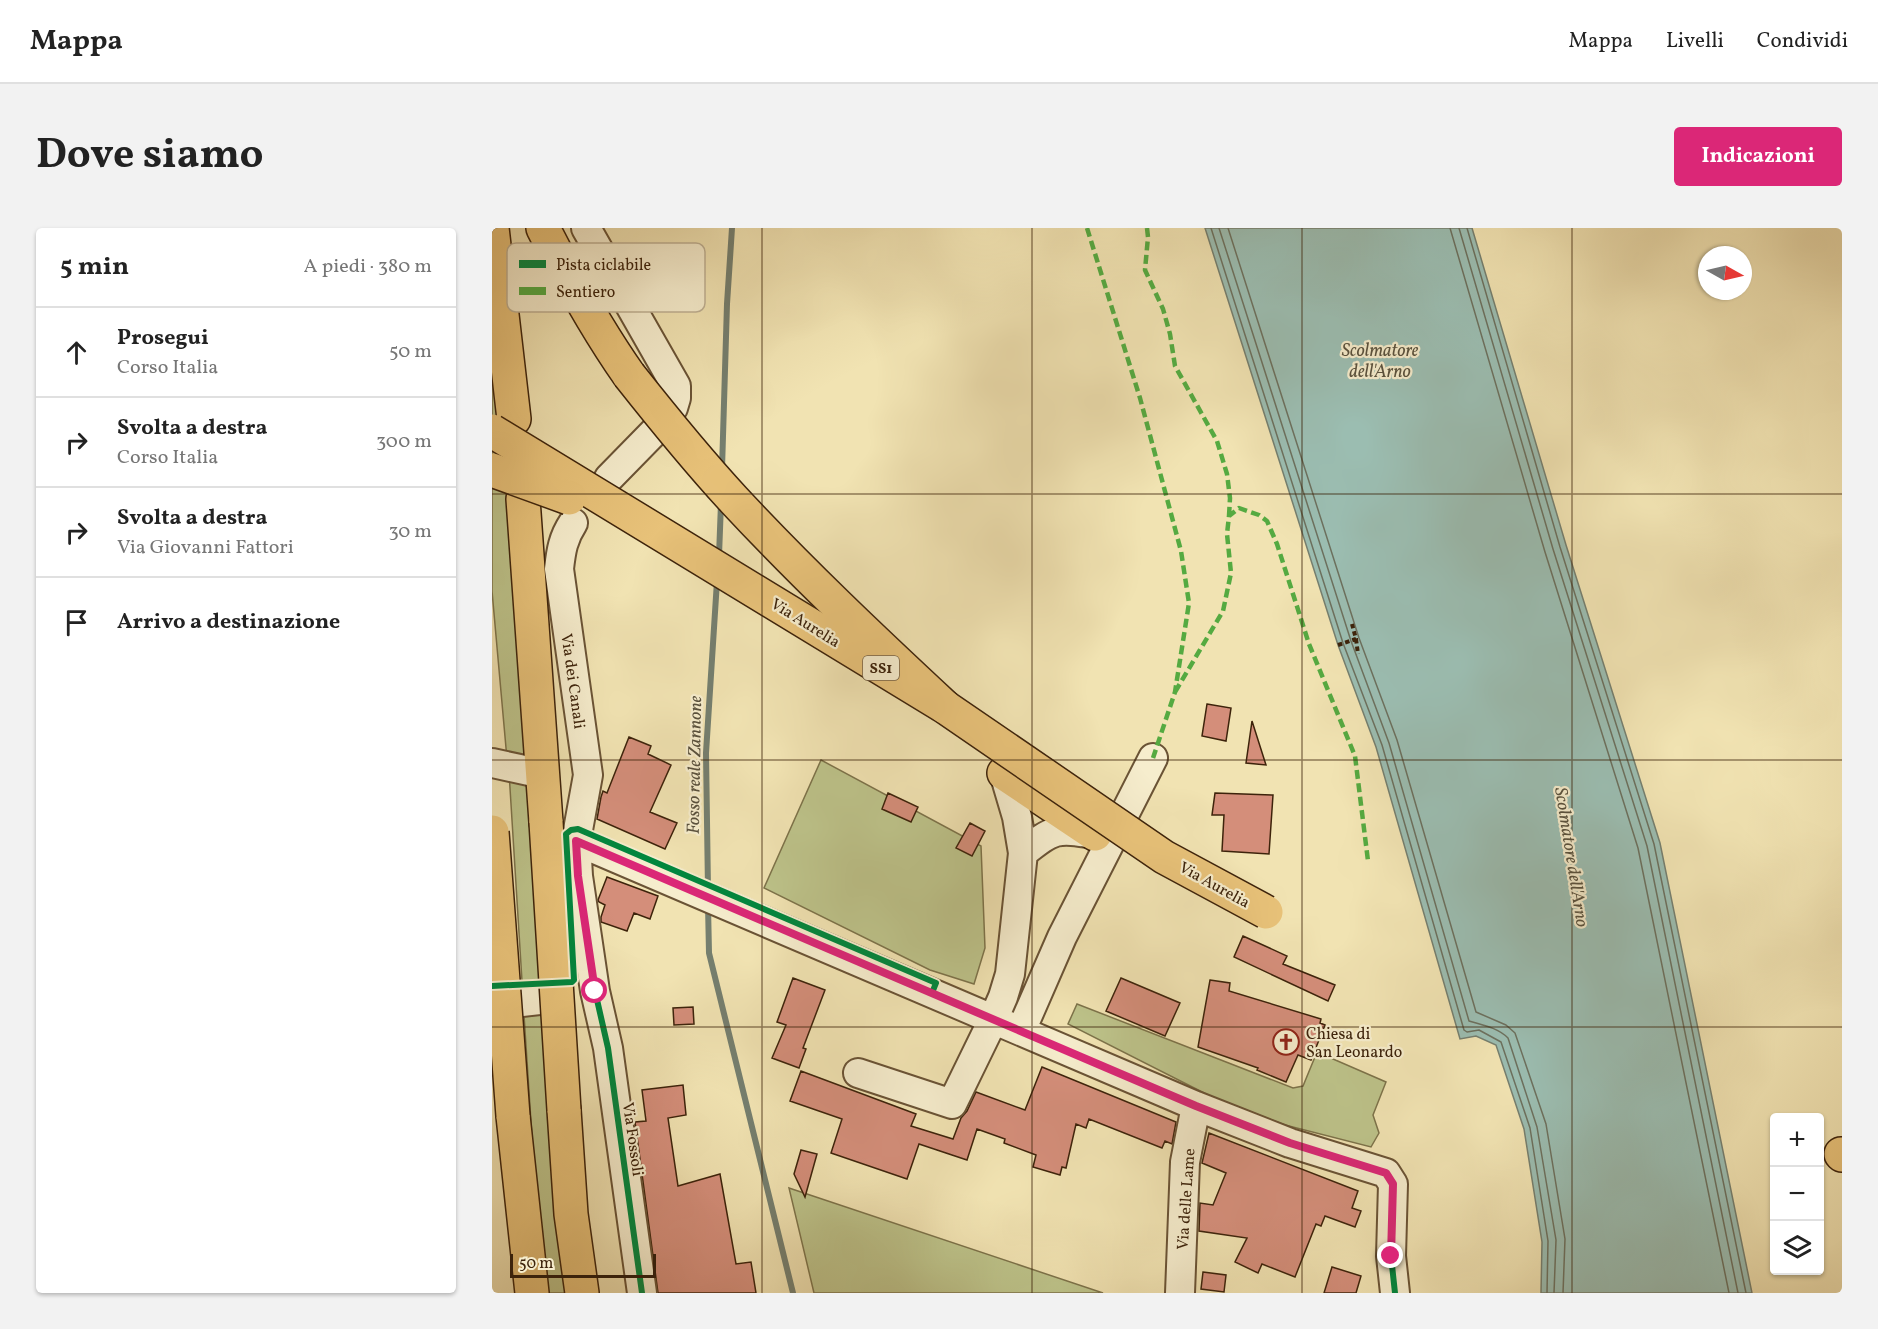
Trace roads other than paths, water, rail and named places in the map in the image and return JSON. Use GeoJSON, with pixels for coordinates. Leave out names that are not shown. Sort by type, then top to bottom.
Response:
{"type":"FeatureCollection","features":[{"type":"Feature","properties":{"kind":"main road"},"geometry":{"type":"LineString","coordinates":[[492,228],[503,425]]}},
{"type":"Feature","properties":{"kind":"main road"},"geometry":{"type":"LineString","coordinates":[[543,228],[551,243]]}},
{"type":"Feature","properties":{"kind":"main road"},"geometry":{"type":"LineString","coordinates":[[587,312],[629,375],[675,434],[734,500],[845,612],[945,707]]}},
{"type":"Feature","properties":{"kind":"main road","name":"Via Aurelia"},"geometry":{"type":"LineString","coordinates":[[492,452],[571,511],[796,634],[1156,873],[1193,890],[1266,912],[1164,857],[945,707],[503,425]]}},
{"type":"Feature","properties":{"kind":"main road"},"geometry":{"type":"LineString","coordinates":[[492,470],[571,511]]}},
{"type":"Feature","properties":{"kind":"main road"},"geometry":{"type":"LineString","coordinates":[[523,499],[546,822],[575,994],[564,1110],[572,1214],[582,1293]]}},
{"type":"Feature","properties":{"kind":"main road"},"geometry":{"type":"LineString","coordinates":[[492,832],[513,1116],[532,1293]]}},
{"type":"Feature","properties":{"kind":"street"},"geometry":{"type":"LineString","coordinates":[[586,228],[595,243]]}},
{"type":"Feature","properties":{"kind":"street"},"geometry":{"type":"LineString","coordinates":[[634,312],[676,386],[673,408]]}},
{"type":"Feature","properties":{"kind":"street"},"geometry":{"type":"LineString","coordinates":[[609,478],[655,431]]}},
{"type":"Feature","properties":{"kind":"street","name":"Via dei Canali"},"geometry":{"type":"LineString","coordinates":[[571,511],[561,548],[559,569],[588,775],[576,841],[578,876],[575,994]]}},
{"type":"Feature","properties":{"kind":"street"},"geometry":{"type":"LineString","coordinates":[[1021,1031],[1062,937],[1153,758]]}},
{"type":"Feature","properties":{"kind":"street"},"geometry":{"type":"LineString","coordinates":[[492,763],[543,774]]}},
{"type":"Feature","properties":{"kind":"street"},"geometry":{"type":"LineString","coordinates":[[858,1073],[952,1104],[993,1020],[1010,974],[1023,853],[1017,816],[1004,773]]}},
{"type":"Feature","properties":{"kind":"street"},"geometry":{"type":"LineString","coordinates":[[1023,853],[1051,832],[1066,829],[1095,834]]}},
{"type":"Feature","properties":{"kind":"street"},"geometry":{"type":"LineString","coordinates":[[576,841],[1196,1106],[1290,1143],[1386,1173],[1393,1184],[1391,1256],[1395,1293]]}},
{"type":"Feature","properties":{"kind":"street"},"geometry":{"type":"LineString","coordinates":[[505,1004],[575,994]]}},
{"type":"Feature","properties":{"kind":"street","name":"Via Fossoli"},"geometry":{"type":"LineString","coordinates":[[575,994],[608,1048],[642,1293]]}},
{"type":"Feature","properties":{"kind":"street","name":"Via delle Lame"},"geometry":{"type":"LineString","coordinates":[[1180,1293],[1185,1162],[1196,1106]]}},
{"type":"Feature","properties":{"kind":"water","name":"Scolmatore dell'Arno"},"geometry":{"type":"Polygon","coordinates":[[[1205,228],[1472,228],[1566,545],[1660,843],[1752,1293],[1541,1293],[1542,1242],[1524,1129],[1496,1045],[1476,1036],[1460,1039],[1376,747],[1338,645],[1205,228]]]}},
{"type":"Feature","properties":{"kind":"waterway","name":"Fosso reale Zannone"},"geometry":{"type":"LineString","coordinates":[[722,469],[727,304],[732,228]]}},
{"type":"Feature","properties":{"kind":"waterway","name":"Fosso reale Zannone"},"geometry":{"type":"LineString","coordinates":[[719,556],[721,503]]}},
{"type":"Feature","properties":{"kind":"waterway","name":"Fosso reale Zannone"},"geometry":{"type":"LineString","coordinates":[[708,889],[706,753],[717,581]]}},
{"type":"Feature","properties":{"kind":"waterway","name":"Fosso reale Zannone"},"geometry":{"type":"LineString","coordinates":[[708,905],[709,953],[793,1293]]}},
{"type":"Feature","properties":{"kind":"place","name":"Chiesa di San Leonardo"},"geometry":{"type":"Point","coordinates":[1286,1042]}}]}
